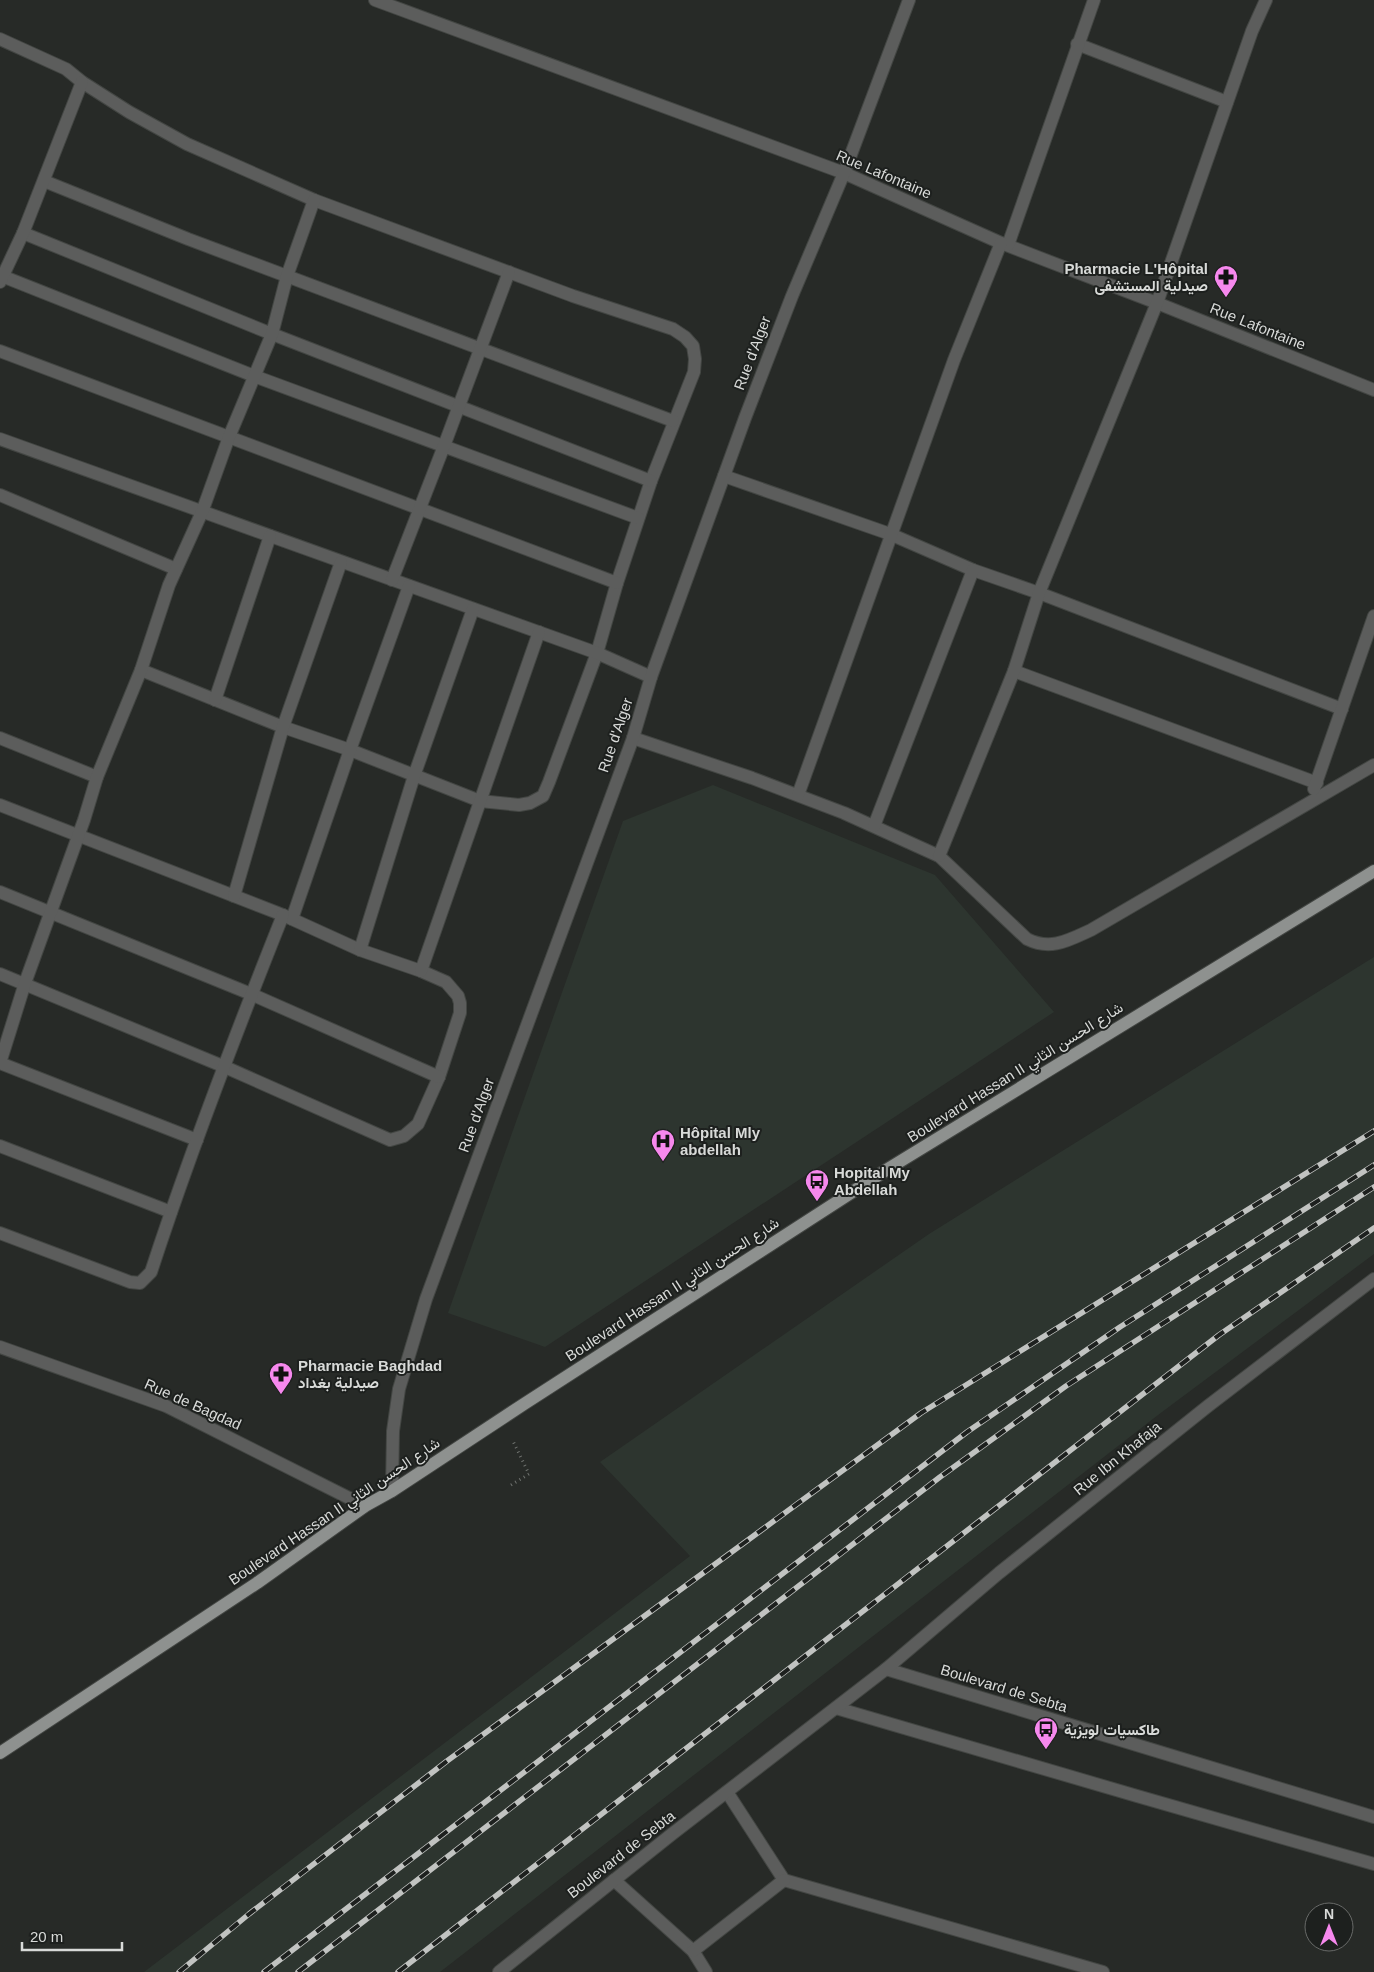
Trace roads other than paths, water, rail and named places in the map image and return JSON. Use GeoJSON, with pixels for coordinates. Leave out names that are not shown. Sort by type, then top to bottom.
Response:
{"type":"FeatureCollection","features":[{"type":"Feature","properties":{"kind":"main road","name":"Boulevard Hassan II شارع الحسن الثاني"},"geometry":{"type":"LineString","coordinates":[[0,1753],[257,1583],[365,1506],[392,1491],[891,1167],[1374,871]]}},
{"type":"Feature","properties":{"kind":"street","name":"Rue Lafontaine"},"geometry":{"type":"LineString","coordinates":[[375,0],[844,173],[1004,244],[1374,390]]}},
{"type":"Feature","properties":{"kind":"street","name":"Rue d'Alger"},"geometry":{"type":"LineString","coordinates":[[392,1491],[393,1431],[399,1389],[426,1300],[633,738],[651,677],[724,476],[792,296],[844,173],[909,0]]}},
{"type":"Feature","properties":{"kind":"street"},"geometry":{"type":"LineString","coordinates":[[798,795],[890,534],[954,360],[1004,244],[1094,0]]}},
{"type":"Feature","properties":{"kind":"street"},"geometry":{"type":"LineString","coordinates":[[939,856],[1014,670],[1039,593],[1157,303],[1252,31],[1266,0]]}},
{"type":"Feature","properties":{"kind":"street"},"geometry":{"type":"LineString","coordinates":[[0,39],[66,69],[82,82],[129,112],[187,144],[314,200],[573,296],[673,329],[685,337],[694,351],[694,372],[673,421],[651,481],[616,583],[597,653],[543,796],[530,803],[519,805],[480,801],[350,750],[283,727],[141,670]]}},
{"type":"Feature","properties":{"kind":"street"},"geometry":{"type":"LineString","coordinates":[[1077,44],[1227,102]]}},
{"type":"Feature","properties":{"kind":"street"},"geometry":{"type":"LineString","coordinates":[[82,82],[23,233],[1,279],[254,376],[638,518]]}},
{"type":"Feature","properties":{"kind":"street"},"geometry":{"type":"LineString","coordinates":[[44,181],[188,239],[673,421]]}},
{"type":"Feature","properties":{"kind":"street"},"geometry":{"type":"LineString","coordinates":[[198,1140],[0,1063],[25,983],[97,777],[141,670],[169,585],[202,512],[230,436],[272,334],[287,276],[314,200]]}},
{"type":"Feature","properties":{"kind":"street"},"geometry":{"type":"LineString","coordinates":[[23,233],[272,334],[651,481]]}},
{"type":"Feature","properties":{"kind":"street"},"geometry":{"type":"LineString","coordinates":[[392,580],[509,272]]}},
{"type":"Feature","properties":{"kind":"street"},"geometry":{"type":"LineString","coordinates":[[0,351],[230,436],[616,583]]}},
{"type":"Feature","properties":{"kind":"street"},"geometry":{"type":"LineString","coordinates":[[0,439],[597,653],[651,677]]}},
{"type":"Feature","properties":{"kind":"street"},"geometry":{"type":"LineString","coordinates":[[724,476],[890,534],[974,570],[1342,709]]}},
{"type":"Feature","properties":{"kind":"street"},"geometry":{"type":"LineString","coordinates":[[0,495],[176,568]]}},
{"type":"Feature","properties":{"kind":"street"},"geometry":{"type":"LineString","coordinates":[[215,700],[270,536]]}},
{"type":"Feature","properties":{"kind":"street"},"geometry":{"type":"LineString","coordinates":[[234,896],[283,727],[341,562]]}},
{"type":"Feature","properties":{"kind":"street"},"geometry":{"type":"LineString","coordinates":[[874,826],[974,570]]}},
{"type":"Feature","properties":{"kind":"street"},"geometry":{"type":"LineString","coordinates":[[0,1233],[136,1283],[144,1281],[151,1272],[251,994],[287,917],[409,586]]}},
{"type":"Feature","properties":{"kind":"street"},"geometry":{"type":"LineString","coordinates":[[360,950],[414,776],[473,609]]}},
{"type":"Feature","properties":{"kind":"street"},"geometry":{"type":"LineString","coordinates":[[1310,802],[1374,616]]}},
{"type":"Feature","properties":{"kind":"street"},"geometry":{"type":"LineString","coordinates":[[421,971],[539,632]]}},
{"type":"Feature","properties":{"kind":"street"},"geometry":{"type":"LineString","coordinates":[[1014,670],[1316,783]]}},
{"type":"Feature","properties":{"kind":"street"},"geometry":{"type":"LineString","coordinates":[[0,738],[97,777]]}},
{"type":"Feature","properties":{"kind":"street"},"geometry":{"type":"LineString","coordinates":[[633,738],[844,812],[939,856],[1027,939],[1038,944],[1051,945],[1091,930],[1374,765]]}},
{"type":"Feature","properties":{"kind":"street"},"geometry":{"type":"LineString","coordinates":[[0,805],[287,917],[360,950],[421,971],[446,982],[458,996],[460,1013],[440,1077],[418,1124],[404,1136],[390,1140],[225,1066],[0,974]]}},
{"type":"Feature","properties":{"kind":"street"},"geometry":{"type":"LineString","coordinates":[[0,892],[251,994],[440,1077]]}},
{"type":"Feature","properties":{"kind":"street"},"geometry":{"type":"LineString","coordinates":[[0,1146],[171,1212]]}},
{"type":"Feature","properties":{"kind":"street","name":"Rue Ibn Khafaja"},"geometry":{"type":"LineString","coordinates":[[886,1669],[1006,1567],[1208,1406],[1374,1279]]}},
{"type":"Feature","properties":{"kind":"street","name":"Rue de Bagdad"},"geometry":{"type":"LineString","coordinates":[[0,1347],[166,1406],[365,1506]]}},
{"type":"Feature","properties":{"kind":"street","name":"Boulevard de Sebta"},"geometry":{"type":"LineString","coordinates":[[499,1972],[614,1880],[886,1669],[1374,1817]]}},
{"type":"Feature","properties":{"kind":"street"},"geometry":{"type":"LineString","coordinates":[[836,1708],[1374,1864]]}},
{"type":"Feature","properties":{"kind":"street"},"geometry":{"type":"LineString","coordinates":[[727,1792],[784,1880],[1104,1972]]}},
{"type":"Feature","properties":{"kind":"street"},"geometry":{"type":"LineString","coordinates":[[614,1880],[692,1951],[706,1972]]}},
{"type":"Feature","properties":{"kind":"street"},"geometry":{"type":"LineString","coordinates":[[692,1951],[784,1880]]}},
{"type":"Feature","properties":{"kind":"railway"},"geometry":{"type":"LineString","coordinates":[[179,1972],[249,1914],[447,1761],[921,1413],[1374,1131]]}},
{"type":"Feature","properties":{"kind":"railway"},"geometry":{"type":"LineString","coordinates":[[264,1972],[967,1432],[1120,1327],[1374,1165]]}},
{"type":"Feature","properties":{"kind":"railway"},"geometry":{"type":"LineString","coordinates":[[298,1972],[940,1477],[1066,1386],[1374,1187]]}},
{"type":"Feature","properties":{"kind":"railway"},"geometry":{"type":"LineString","coordinates":[[398,1972],[1219,1335],[1374,1228]]}},
{"type":"Feature","properties":{"kind":"place","name":"Pharmacie L'Hôpital صيدلية المستشفى"},"geometry":{"type":"Point","coordinates":[1226,298]}},
{"type":"Feature","properties":{"kind":"place","name":"Hôpital Mly abdellah"},"geometry":{"type":"Point","coordinates":[663,1162]}},
{"type":"Feature","properties":{"kind":"place","name":"Hopital My Abdellah"},"geometry":{"type":"Point","coordinates":[817,1202]}},
{"type":"Feature","properties":{"kind":"place","name":"Pharmacie Baghdad صيدلية بغداد"},"geometry":{"type":"Point","coordinates":[281,1395]}},
{"type":"Feature","properties":{"kind":"place","name":"طاكسيات لويزية"},"geometry":{"type":"Point","coordinates":[1046,1750]}}]}
